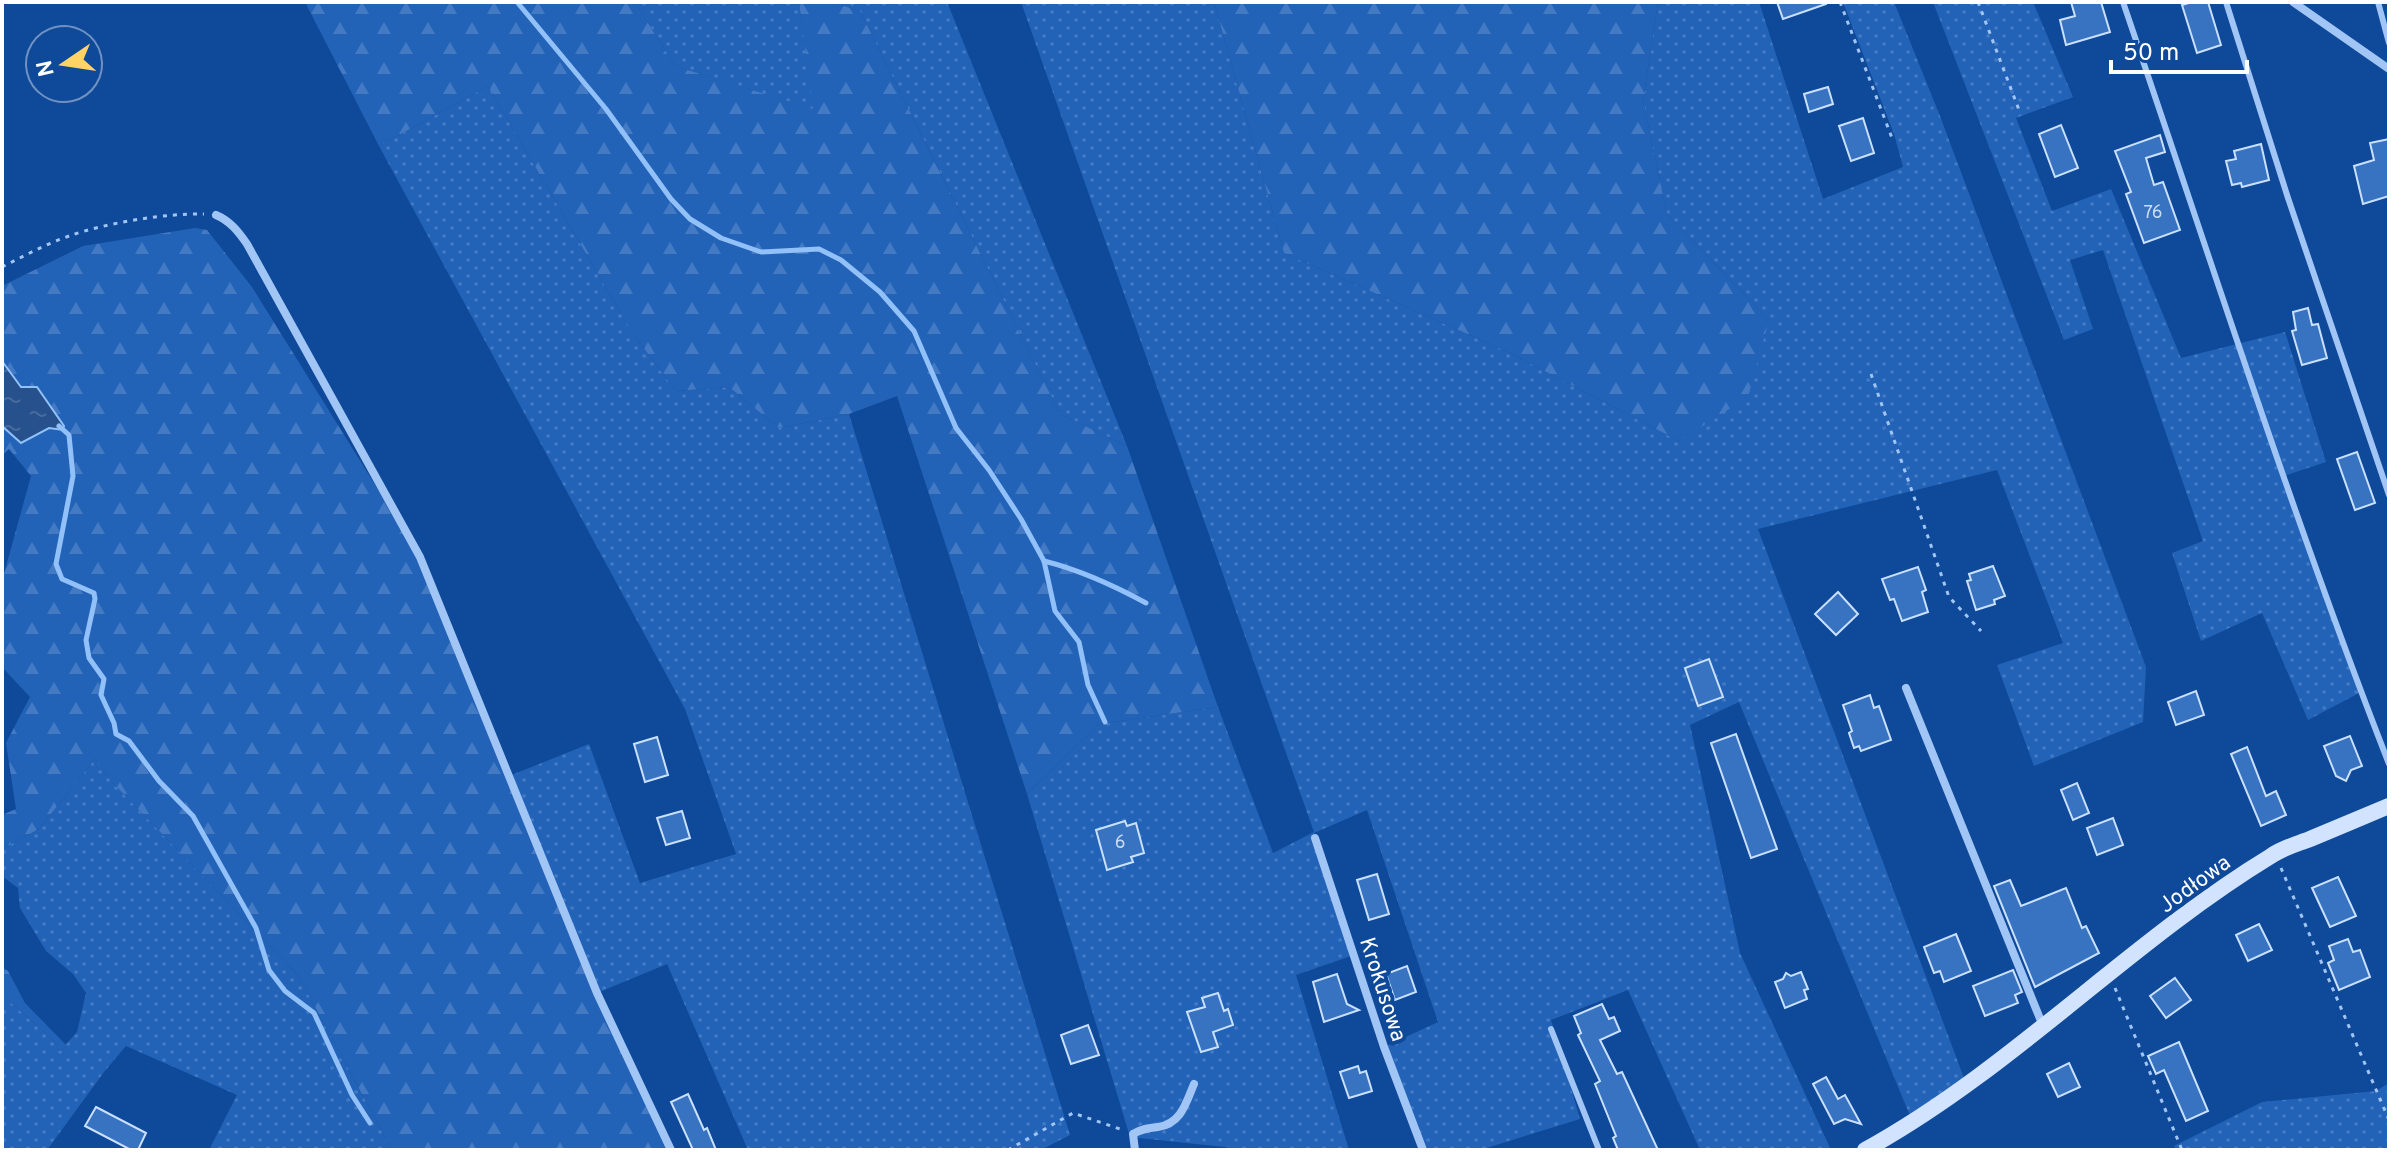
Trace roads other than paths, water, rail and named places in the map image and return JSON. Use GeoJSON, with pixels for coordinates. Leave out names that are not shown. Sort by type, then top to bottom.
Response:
{"type":"FeatureCollection","features":[{"type":"Feature","properties":{"kind":"street"},"geometry":{"type":"LineString","coordinates":[[2293,2],[2389,69]]}},
{"type":"Feature","properties":{"kind":"street"},"geometry":{"type":"LineString","coordinates":[[216,215],[236,229],[247,244],[420,557],[597,993],[671,1150]]}},
{"type":"Feature","properties":{"kind":"street"},"geometry":{"type":"LineString","coordinates":[[1906,688],[2043,1026]]}},
{"type":"Feature","properties":{"kind":"street","name":"Jodłowa"},"geometry":{"type":"LineString","coordinates":[[1865,1150],[1941,1105],[2204,901],[2274,853],[2389,806]]}},
{"type":"Feature","properties":{"kind":"street","name":"Krokusowa"},"geometry":{"type":"LineString","coordinates":[[1315,838],[1384,1047],[1423,1150]]}},
{"type":"Feature","properties":{"kind":"street"},"geometry":{"type":"LineString","coordinates":[[1135,1150],[1133,1134],[1174,1122],[1194,1084]]}},
{"type":"Feature","properties":{"kind":"lane"},"geometry":{"type":"LineString","coordinates":[[2123,2],[2283,476],[2389,764]]}},
{"type":"Feature","properties":{"kind":"lane"},"geometry":{"type":"LineString","coordinates":[[2226,2],[2389,495]]}},
{"type":"Feature","properties":{"kind":"lane"},"geometry":{"type":"LineString","coordinates":[[2378,2],[2389,43]]}},
{"type":"Feature","properties":{"kind":"lane"},"geometry":{"type":"LineString","coordinates":[[1551,1029],[1599,1150]]}},
{"type":"Feature","properties":{"kind":"water"},"geometry":{"type":"Polygon","coordinates":[[[2,361],[21,387],[37,387],[64,426],[63,430],[49,428],[21,443],[2,426],[2,361]]]}},
{"type":"Feature","properties":{"kind":"waterway"},"geometry":{"type":"LineString","coordinates":[[517,2],[606,109],[671,199],[690,219],[721,238],[761,252],[819,249],[841,260],[880,292],[914,331],[956,428],[989,470],[1044,561],[1055,611],[1079,642],[1088,685],[1105,722]]}},
{"type":"Feature","properties":{"kind":"waterway"},"geometry":{"type":"LineString","coordinates":[[59,426],[69,435],[73,476],[56,564],[62,579],[94,593],[86,640],[89,658],[104,679],[101,695],[116,734],[129,741],[159,781],[193,816],[256,928],[269,970],[285,991],[314,1013],[352,1095],[370,1123]]}},
{"type":"Feature","properties":{"kind":"waterway"},"geometry":{"type":"LineString","coordinates":[[1044,561],[1096,579],[1146,603]]}}]}
